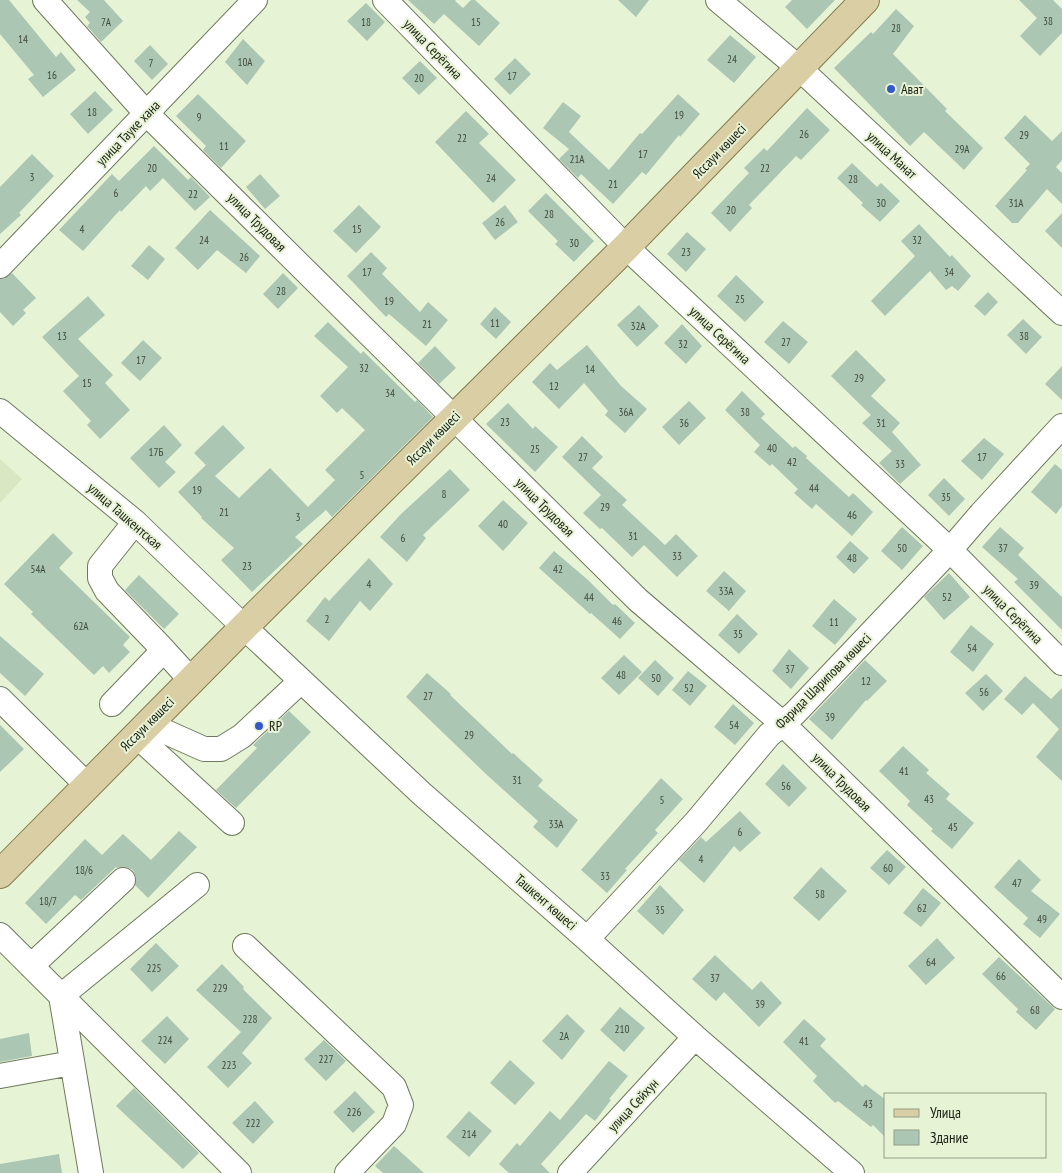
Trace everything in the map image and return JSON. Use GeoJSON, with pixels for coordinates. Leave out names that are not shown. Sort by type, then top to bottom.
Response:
{"type":"FeatureCollection","features":[{"type":"Feature","properties":{"kind":"main road","name":"Яссауи көшесі"},"geometry":{"type":"LineString","coordinates":[[0,874],[191,680],[626,247],[865,0]]}},
{"type":"Feature","properties":{"kind":"street","name":"улица Трудовая"},"geometry":{"type":"LineString","coordinates":[[45,0],[147,114],[638,600],[783,724],[1062,997]]}},
{"type":"Feature","properties":{"kind":"street","name":"улица Тауке хана"},"geometry":{"type":"LineString","coordinates":[[0,266],[255,0]]}},
{"type":"Feature","properties":{"kind":"street","name":"улица Серёгина"},"geometry":{"type":"LineString","coordinates":[[385,0],[626,247],[950,550],[1062,663]]}},
{"type":"Feature","properties":{"kind":"street","name":"улица Манат"},"geometry":{"type":"LineString","coordinates":[[718,0],[799,68],[1062,313]]}},
{"type":"Feature","properties":{"kind":"street","name":"улица Ташкентская"},"geometry":{"type":"LineString","coordinates":[[0,411],[135,522],[244,627]]}},
{"type":"Feature","properties":{"kind":"street","name":"Фарида Шарипова көшесі"},"geometry":{"type":"LineString","coordinates":[[588,939],[696,822],[769,735],[795,713],[950,550],[1062,426]]}},
{"type":"Feature","properties":{"kind":"street"},"geometry":{"type":"LineString","coordinates":[[135,522],[100,566],[100,578],[107,591],[191,680]]}},
{"type":"Feature","properties":{"kind":"street","name":"Ташкент көшесі"},"geometry":{"type":"LineString","coordinates":[[244,627],[421,793],[588,939],[695,1038],[852,1173]]}},
{"type":"Feature","properties":{"kind":"street"},"geometry":{"type":"LineString","coordinates":[[112,704],[159,655],[160,646]]}},
{"type":"Feature","properties":{"kind":"street"},"geometry":{"type":"LineString","coordinates":[[142,730],[204,749],[221,749],[242,736],[301,681]]}},
{"type":"Feature","properties":{"kind":"street"},"geometry":{"type":"LineString","coordinates":[[3,708],[87,785]]}},
{"type":"Feature","properties":{"kind":"street"},"geometry":{"type":"LineString","coordinates":[[142,730],[232,823]]}},
{"type":"Feature","properties":{"kind":"street"},"geometry":{"type":"LineString","coordinates":[[31,966],[123,880]]}},
{"type":"Feature","properties":{"kind":"street"},"geometry":{"type":"LineString","coordinates":[[61,996],[197,885]]}},
{"type":"Feature","properties":{"kind":"street"},"geometry":{"type":"LineString","coordinates":[[0,935],[239,1173]]}},
{"type":"Feature","properties":{"kind":"street"},"geometry":{"type":"LineString","coordinates":[[244,946],[394,1086],[401,1105],[394,1124],[347,1173]]}},
{"type":"Feature","properties":{"kind":"street"},"geometry":{"type":"LineString","coordinates":[[61,996],[91,1173]]}},
{"type":"Feature","properties":{"kind":"street","name":"улица Сейхун"},"geometry":{"type":"LineString","coordinates":[[570,1173],[695,1038]]}},
{"type":"Feature","properties":{"kind":"street"},"geometry":{"type":"LineString","coordinates":[[0,1076],[72,1063]]}},
{"type":"Feature","properties":{"kind":"shaded area"},"geometry":{"type":"Polygon","coordinates":[[[0,459],[22,479],[0,503],[0,459]]]}},
{"type":"Feature","properties":{"kind":"building"},"geometry":{"type":"Polygon","coordinates":[[[0,0],[9,0],[56,57],[61,52],[76,70],[43,97],[28,79],[34,75],[0,34],[0,0]]]}},
{"type":"Feature","properties":{"kind":"building"},"geometry":{"type":"Polygon","coordinates":[[[77,0],[104,0],[123,21],[101,42],[87,26],[90,23],[85,17],[90,12],[77,0]]]}},
{"type":"Feature","properties":{"kind":"building"},"geometry":{"type":"Polygon","coordinates":[[[408,0],[456,0],[463,8],[471,0],[475,0],[500,23],[479,46],[444,14],[434,24],[408,0]]]}},
{"type":"Feature","properties":{"kind":"building"},"geometry":{"type":"Polygon","coordinates":[[[618,0],[649,0],[636,17],[618,0]]]}},
{"type":"Feature","properties":{"kind":"building"},"geometry":{"type":"Polygon","coordinates":[[[792,0],[835,0],[807,29],[785,7],[792,0]]]}},
{"type":"Feature","properties":{"kind":"building"},"geometry":{"type":"Polygon","coordinates":[[[1019,0],[1053,0],[1062,9],[1062,33],[1040,56],[1020,36],[1037,18],[1019,0]]]}},
{"type":"Feature","properties":{"kind":"building"},"geometry":{"type":"Polygon","coordinates":[[[366,3],[385,22],[367,41],[347,21],[366,3]]]}},
{"type":"Feature","properties":{"kind":"building","name":"Ават"},"geometry":{"type":"Polygon","coordinates":[[[896,9],[914,26],[893,54],[947,109],[945,111],[983,148],[964,170],[924,132],[910,146],[834,68],[871,32],[873,34],[896,9]]]}},
{"type":"Feature","properties":{"kind":"building"},"geometry":{"type":"Polygon","coordinates":[[[730,35],[756,57],[734,83],[707,60],[730,35]]]}},
{"type":"Feature","properties":{"kind":"building"},"geometry":{"type":"Polygon","coordinates":[[[243,39],[265,61],[247,85],[225,62],[243,39]]]}},
{"type":"Feature","properties":{"kind":"building"},"geometry":{"type":"Polygon","coordinates":[[[150,45],[168,64],[152,80],[134,61],[150,45]]]}},
{"type":"Feature","properties":{"kind":"building"},"geometry":{"type":"Polygon","coordinates":[[[515,58],[531,74],[510,95],[494,79],[515,58]]]}},
{"type":"Feature","properties":{"kind":"building"},"geometry":{"type":"Polygon","coordinates":[[[420,61],[437,78],[419,95],[402,78],[420,61]]]}},
{"type":"Feature","properties":{"kind":"building"},"geometry":{"type":"Polygon","coordinates":[[[95,91],[113,110],[88,134],[70,114],[95,91]]]}},
{"type":"Feature","properties":{"kind":"building"},"geometry":{"type":"Polygon","coordinates":[[[198,94],[246,141],[221,168],[203,150],[206,146],[176,116],[198,94]]]}},
{"type":"Feature","properties":{"kind":"building"},"geometry":{"type":"Polygon","coordinates":[[[678,94],[700,114],[680,137],[679,135],[646,175],[642,172],[613,204],[581,174],[578,178],[559,159],[569,149],[543,128],[563,102],[581,116],[569,132],[609,170],[640,133],[642,134],[678,94]]]}},
{"type":"Feature","properties":{"kind":"building"},"geometry":{"type":"Polygon","coordinates":[[[807,108],[830,130],[801,160],[796,156],[749,205],[752,208],[730,232],[711,213],[749,173],[744,168],[764,148],[767,151],[807,108]]]}},
{"type":"Feature","properties":{"kind":"building"},"geometry":{"type":"Polygon","coordinates":[[[466,111],[489,134],[479,143],[516,180],[493,203],[435,142],[466,111]]]}},
{"type":"Feature","properties":{"kind":"building"},"geometry":{"type":"Polygon","coordinates":[[[1025,115],[1052,141],[1062,131],[1062,160],[1056,167],[1062,173],[1062,204],[1047,189],[1018,223],[1012,223],[995,206],[1027,170],[1025,169],[1030,164],[1004,138],[1025,115]]]}},
{"type":"Feature","properties":{"kind":"building"},"geometry":{"type":"Polygon","coordinates":[[[154,146],[188,180],[191,177],[210,197],[195,211],[163,178],[150,191],[146,186],[121,212],[120,210],[83,251],[59,230],[112,174],[119,181],[154,146]]]}},
{"type":"Feature","properties":{"kind":"building"},"geometry":{"type":"Polygon","coordinates":[[[32,154],[54,176],[19,213],[21,215],[0,234],[0,187],[32,154]]]}},
{"type":"Feature","properties":{"kind":"building"},"geometry":{"type":"Polygon","coordinates":[[[852,163],[877,187],[881,183],[900,201],[880,222],[861,205],[863,203],[837,178],[852,163]]]}},
{"type":"Feature","properties":{"kind":"building"},"geometry":{"type":"Polygon","coordinates":[[[260,174],[280,196],[265,209],[246,187],[260,174]]]}},
{"type":"Feature","properties":{"kind":"building"},"geometry":{"type":"Polygon","coordinates":[[[546,193],[594,241],[574,262],[555,244],[558,241],[528,211],[546,193]]]}},
{"type":"Feature","properties":{"kind":"building"},"geometry":{"type":"Polygon","coordinates":[[[359,205],[381,227],[356,253],[333,231],[359,205]]]}},
{"type":"Feature","properties":{"kind":"building"},"geometry":{"type":"Polygon","coordinates":[[[505,205],[518,222],[495,240],[482,223],[505,205]]]}},
{"type":"Feature","properties":{"kind":"building"},"geometry":{"type":"Polygon","coordinates":[[[210,210],[260,256],[246,273],[217,250],[198,270],[175,248],[210,210]]]}},
{"type":"Feature","properties":{"kind":"building"},"geometry":{"type":"Polygon","coordinates":[[[1062,213],[1062,248],[1045,231],[1062,213]]]}},
{"type":"Feature","properties":{"kind":"building"},"geometry":{"type":"Polygon","coordinates":[[[919,224],[971,276],[958,291],[952,286],[946,290],[930,271],[885,316],[871,301],[915,256],[901,241],[919,224]]]}},
{"type":"Feature","properties":{"kind":"building"},"geometry":{"type":"Polygon","coordinates":[[[687,232],[706,249],[686,272],[667,254],[687,232]]]}},
{"type":"Feature","properties":{"kind":"building"},"geometry":{"type":"Polygon","coordinates":[[[149,245],[165,259],[148,280],[131,266],[149,245]]]}},
{"type":"Feature","properties":{"kind":"building"},"geometry":{"type":"Polygon","coordinates":[[[371,252],[387,268],[382,274],[420,312],[428,302],[448,320],[426,346],[389,314],[386,317],[347,276],[371,252]]]}},
{"type":"Feature","properties":{"kind":"building"},"geometry":{"type":"Polygon","coordinates":[[[12,273],[36,298],[23,310],[26,313],[13,326],[0,312],[0,279],[4,279],[12,273]]]}},
{"type":"Feature","properties":{"kind":"building"},"geometry":{"type":"Polygon","coordinates":[[[283,273],[298,288],[278,309],[263,294],[283,273]]]}},
{"type":"Feature","properties":{"kind":"building"},"geometry":{"type":"Polygon","coordinates":[[[736,275],[764,302],[745,322],[717,296],[736,275]]]}},
{"type":"Feature","properties":{"kind":"building"},"geometry":{"type":"Polygon","coordinates":[[[988,292],[998,302],[985,316],[974,306],[988,292]]]}},
{"type":"Feature","properties":{"kind":"building"},"geometry":{"type":"Polygon","coordinates":[[[88,296],[105,315],[78,339],[113,375],[105,383],[130,410],[100,439],[87,425],[91,421],[63,391],[79,376],[42,337],[88,296]]]}},
{"type":"Feature","properties":{"kind":"building"},"geometry":{"type":"Polygon","coordinates":[[[639,305],[659,326],[637,347],[617,325],[639,305]]]}},
{"type":"Feature","properties":{"kind":"building"},"geometry":{"type":"Polygon","coordinates":[[[495,307],[511,322],[496,339],[480,324],[495,307]]]}},
{"type":"Feature","properties":{"kind":"building"},"geometry":{"type":"Polygon","coordinates":[[[1023,319],[1042,337],[1026,354],[1007,335],[1023,319]]]}},
{"type":"Feature","properties":{"kind":"building"},"geometry":{"type":"Polygon","coordinates":[[[783,321],[808,342],[789,364],[764,342],[783,321]]]}},
{"type":"Feature","properties":{"kind":"building"},"geometry":{"type":"Polygon","coordinates":[[[328,322],[361,354],[363,351],[433,417],[332,517],[326,510],[295,537],[303,544],[252,592],[221,560],[234,548],[201,518],[178,492],[206,465],[194,453],[223,425],[245,448],[215,476],[239,498],[270,468],[308,507],[335,480],[325,470],[365,430],[342,408],[337,413],[320,396],[348,367],[314,336],[328,322]]]}},
{"type":"Feature","properties":{"kind":"building"},"geometry":{"type":"Polygon","coordinates":[[[682,324],[702,346],[686,364],[664,343],[682,324]]]}},
{"type":"Feature","properties":{"kind":"building"},"geometry":{"type":"Polygon","coordinates":[[[143,340],[162,358],[140,381],[121,363],[143,340]]]}},
{"type":"Feature","properties":{"kind":"building"},"geometry":{"type":"Polygon","coordinates":[[[587,345],[621,386],[647,409],[625,433],[605,415],[608,411],[584,383],[559,409],[532,382],[550,363],[557,370],[587,345]]]}},
{"type":"Feature","properties":{"kind":"building"},"geometry":{"type":"Polygon","coordinates":[[[435,346],[456,368],[439,384],[418,363],[435,346]]]}},
{"type":"Feature","properties":{"kind":"building"},"geometry":{"type":"Polygon","coordinates":[[[856,350],[886,380],[871,396],[900,423],[892,432],[921,465],[900,484],[879,463],[892,451],[862,423],[871,415],[831,376],[856,350]]]}},
{"type":"Feature","properties":{"kind":"building"},"geometry":{"type":"Polygon","coordinates":[[[1062,366],[1062,400],[1045,384],[1062,366]]]}},
{"type":"Feature","properties":{"kind":"building"},"geometry":{"type":"Polygon","coordinates":[[[742,391],[765,414],[761,418],[793,448],[795,446],[807,456],[806,458],[849,497],[853,493],[873,512],[852,536],[816,504],[812,509],[794,493],[798,489],[772,464],[770,466],[754,452],[760,445],[725,410],[742,391]]]}},
{"type":"Feature","properties":{"kind":"building"},"geometry":{"type":"Polygon","coordinates":[[[689,401],[706,418],[679,445],[662,427],[689,401]]]}},
{"type":"Feature","properties":{"kind":"building"},"geometry":{"type":"Polygon","coordinates":[[[508,403],[533,429],[535,426],[558,447],[535,472],[486,424],[508,403]]]}},
{"type":"Feature","properties":{"kind":"building"},"geometry":{"type":"Polygon","coordinates":[[[164,425],[182,445],[165,462],[176,472],[159,488],[130,458],[164,425]]]}},
{"type":"Feature","properties":{"kind":"building"},"geometry":{"type":"Polygon","coordinates":[[[582,436],[603,457],[592,468],[627,500],[622,505],[665,545],[676,534],[698,556],[677,577],[644,545],[632,557],[602,528],[600,529],[583,513],[601,495],[562,457],[582,436]]]}},
{"type":"Feature","properties":{"kind":"building"},"geometry":{"type":"Polygon","coordinates":[[[984,438],[1004,454],[982,480],[961,461],[984,438]]]}},
{"type":"Feature","properties":{"kind":"building"},"geometry":{"type":"Polygon","coordinates":[[[1055,464],[1062,470],[1062,506],[1056,514],[1031,492],[1055,464]]]}},
{"type":"Feature","properties":{"kind":"building"},"geometry":{"type":"Polygon","coordinates":[[[450,469],[470,490],[423,535],[426,538],[407,562],[380,537],[401,514],[450,469]]]}},
{"type":"Feature","properties":{"kind":"building"},"geometry":{"type":"Polygon","coordinates":[[[944,478],[965,499],[949,516],[928,495],[944,478]]]}},
{"type":"Feature","properties":{"kind":"building"},"geometry":{"type":"Polygon","coordinates":[[[503,500],[528,523],[503,551],[478,526],[503,500]]]}},
{"type":"Feature","properties":{"kind":"building"},"geometry":{"type":"Polygon","coordinates":[[[902,527],[923,546],[902,570],[881,551],[902,527]]]}},
{"type":"Feature","properties":{"kind":"building"},"geometry":{"type":"Polygon","coordinates":[[[1000,527],[1024,548],[1018,555],[1062,597],[1062,630],[1014,582],[1018,579],[982,547],[1000,527]]]}},
{"type":"Feature","properties":{"kind":"building"},"geometry":{"type":"Polygon","coordinates":[[[53,533],[73,553],[59,568],[130,637],[123,645],[130,652],[109,673],[103,666],[94,675],[31,614],[33,612],[4,584],[53,533]]]}},
{"type":"Feature","properties":{"kind":"building"},"geometry":{"type":"Polygon","coordinates":[[[850,541],[869,558],[854,574],[836,557],[850,541]]]}},
{"type":"Feature","properties":{"kind":"building"},"geometry":{"type":"Polygon","coordinates":[[[554,551],[635,623],[620,639],[539,568],[554,551]]]}},
{"type":"Feature","properties":{"kind":"building"},"geometry":{"type":"Polygon","coordinates":[[[369,558],[393,584],[370,611],[360,601],[329,641],[306,621],[325,597],[329,601],[369,558]]]}},
{"type":"Feature","properties":{"kind":"building"},"geometry":{"type":"Polygon","coordinates":[[[724,571],[746,591],[729,611],[706,591],[724,571]]]}},
{"type":"Feature","properties":{"kind":"building"},"geometry":{"type":"Polygon","coordinates":[[[949,573],[970,597],[944,620],[924,597],[949,573]]]}},
{"type":"Feature","properties":{"kind":"building"},"geometry":{"type":"Polygon","coordinates":[[[139,575],[179,614],[164,629],[125,590],[139,575]]]}},
{"type":"Feature","properties":{"kind":"building"},"geometry":{"type":"Polygon","coordinates":[[[834,599],[857,619],[835,645],[812,626],[834,599]]]}},
{"type":"Feature","properties":{"kind":"building"},"geometry":{"type":"Polygon","coordinates":[[[737,614],[758,634],[739,654],[718,635],[737,614]]]}},
{"type":"Feature","properties":{"kind":"building"},"geometry":{"type":"Polygon","coordinates":[[[971,625],[994,644],[973,672],[950,652],[971,625]]]}},
{"type":"Feature","properties":{"kind":"building"},"geometry":{"type":"Polygon","coordinates":[[[0,636],[44,674],[25,696],[0,673],[0,636]]]}},
{"type":"Feature","properties":{"kind":"building"},"geometry":{"type":"Polygon","coordinates":[[[789,649],[809,668],[791,689],[772,671],[789,649]]]}},
{"type":"Feature","properties":{"kind":"building"},"geometry":{"type":"Polygon","coordinates":[[[624,655],[642,672],[619,695],[601,678],[624,655]]]}},
{"type":"Feature","properties":{"kind":"building"},"geometry":{"type":"Polygon","coordinates":[[[655,660],[674,678],[658,696],[638,678],[655,660]]]}},
{"type":"Feature","properties":{"kind":"building"},"geometry":{"type":"Polygon","coordinates":[[[865,660],[887,681],[866,700],[832,740],[809,719],[865,660]]]}},
{"type":"Feature","properties":{"kind":"building"},"geometry":{"type":"Polygon","coordinates":[[[688,671],[707,686],[690,706],[672,690],[688,671]]]}},
{"type":"Feature","properties":{"kind":"building"},"geometry":{"type":"Polygon","coordinates":[[[427,673],[512,754],[543,780],[538,786],[578,820],[557,848],[533,827],[538,821],[406,697],[427,673]]]}},
{"type":"Feature","properties":{"kind":"building"},"geometry":{"type":"Polygon","coordinates":[[[986,674],[1003,691],[983,711],[965,693],[986,674]]]}},
{"type":"Feature","properties":{"kind":"building"},"geometry":{"type":"Polygon","coordinates":[[[1025,676],[1051,699],[1062,688],[1062,781],[1036,757],[1059,729],[1033,703],[1022,715],[1004,699],[1025,676]]]}},
{"type":"Feature","properties":{"kind":"building"},"geometry":{"type":"Polygon","coordinates":[[[733,704],[754,723],[735,745],[714,727],[733,704]]]}},
{"type":"Feature","properties":{"kind":"building"},"geometry":{"type":"Polygon","coordinates":[[[289,711],[311,732],[236,808],[216,790],[257,748],[253,745],[289,711]]]}},
{"type":"Feature","properties":{"kind":"building"},"geometry":{"type":"Polygon","coordinates":[[[0,725],[24,749],[0,772],[0,725]]]}},
{"type":"Feature","properties":{"kind":"building"},"geometry":{"type":"Polygon","coordinates":[[[903,746],[929,770],[926,773],[950,794],[946,799],[974,823],[952,849],[931,831],[933,829],[907,805],[910,801],[879,771],[903,746]]]}},
{"type":"Feature","properties":{"kind":"building"},"geometry":{"type":"Polygon","coordinates":[[[783,764],[807,788],[789,807],[765,784],[783,764]]]}},
{"type":"Feature","properties":{"kind":"building"},"geometry":{"type":"Polygon","coordinates":[[[661,778],[683,799],[655,830],[658,833],[625,869],[627,870],[607,893],[581,870],[661,778]]]}},
{"type":"Feature","properties":{"kind":"building"},"geometry":{"type":"Polygon","coordinates":[[[740,811],[761,833],[740,852],[734,846],[704,883],[679,860],[701,837],[706,842],[740,811]]]}},
{"type":"Feature","properties":{"kind":"building"},"geometry":{"type":"Polygon","coordinates":[[[179,831],[197,847],[148,898],[135,885],[136,877],[133,870],[127,867],[116,867],[81,900],[75,895],[46,924],[25,903],[85,839],[102,855],[123,834],[151,860],[179,831]]]}},
{"type":"Feature","properties":{"kind":"building"},"geometry":{"type":"Polygon","coordinates":[[[887,850],[906,867],[889,885],[870,868],[887,850]]]}},
{"type":"Feature","properties":{"kind":"building"},"geometry":{"type":"Polygon","coordinates":[[[1019,859],[1041,880],[1031,891],[1060,914],[1040,938],[1023,924],[1028,918],[994,887],[1019,859]]]}},
{"type":"Feature","properties":{"kind":"building"},"geometry":{"type":"Polygon","coordinates":[[[821,867],[847,891],[819,921],[793,898],[821,867]]]}},
{"type":"Feature","properties":{"kind":"building"},"geometry":{"type":"Polygon","coordinates":[[[660,885],[684,910],[663,935],[637,911],[660,885]]]}},
{"type":"Feature","properties":{"kind":"building"},"geometry":{"type":"Polygon","coordinates":[[[923,888],[941,903],[921,927],[903,913],[923,888]]]}},
{"type":"Feature","properties":{"kind":"building"},"geometry":{"type":"Polygon","coordinates":[[[937,938],[955,958],[926,985],[908,966],[937,938]]]}},
{"type":"Feature","properties":{"kind":"building"},"geometry":{"type":"Polygon","coordinates":[[[156,943],[179,966],[152,992],[130,969],[156,943]]]}},
{"type":"Feature","properties":{"kind":"building"},"geometry":{"type":"Polygon","coordinates":[[[715,955],[752,990],[761,981],[782,1003],[759,1027],[724,992],[716,1001],[692,979],[715,955]]]}},
{"type":"Feature","properties":{"kind":"building"},"geometry":{"type":"Polygon","coordinates":[[[999,957],[1055,1009],[1036,1030],[1016,1012],[1018,1009],[982,974],[999,957]]]}},
{"type":"Feature","properties":{"kind":"building"},"geometry":{"type":"Polygon","coordinates":[[[222,964],[244,987],[243,989],[272,1018],[242,1053],[252,1063],[228,1088],[207,1067],[241,1032],[196,990],[222,964]]]}},
{"type":"Feature","properties":{"kind":"building"},"geometry":{"type":"Polygon","coordinates":[[[620,1007],[645,1028],[624,1052],[600,1030],[620,1007]]]}},
{"type":"Feature","properties":{"kind":"building"},"geometry":{"type":"Polygon","coordinates":[[[567,1014],[585,1031],[562,1060],[542,1041],[567,1014]]]}},
{"type":"Feature","properties":{"kind":"building"},"geometry":{"type":"Polygon","coordinates":[[[167,1016],[189,1039],[165,1064],[141,1041],[167,1016]]]}},
{"type":"Feature","properties":{"kind":"building"},"geometry":{"type":"Polygon","coordinates":[[[804,1019],[826,1039],[820,1046],[863,1087],[865,1084],[884,1098],[884,1136],[873,1125],[871,1127],[838,1101],[835,1103],[813,1081],[817,1076],[783,1042],[804,1019]]]}},
{"type":"Feature","properties":{"kind":"building"},"geometry":{"type":"Polygon","coordinates":[[[29,1033],[32,1056],[0,1062],[0,1039],[29,1033]]]}},
{"type":"Feature","properties":{"kind":"building"},"geometry":{"type":"Polygon","coordinates":[[[324,1040],[346,1061],[326,1081],[304,1059],[324,1040]]]}},
{"type":"Feature","properties":{"kind":"building"},"geometry":{"type":"Polygon","coordinates":[[[510,1060],[535,1083],[515,1105],[490,1083],[510,1060]]]}},
{"type":"Feature","properties":{"kind":"building"},"geometry":{"type":"Polygon","coordinates":[[[609,1061],[628,1076],[609,1099],[611,1100],[595,1121],[586,1114],[541,1164],[550,1173],[509,1173],[499,1164],[517,1143],[520,1146],[550,1111],[560,1120],[609,1061]]]}},
{"type":"Feature","properties":{"kind":"building"},"geometry":{"type":"Polygon","coordinates":[[[134,1088],[199,1153],[183,1169],[116,1106],[134,1088]]]}},
{"type":"Feature","properties":{"kind":"building"},"geometry":{"type":"Polygon","coordinates":[[[355,1091],[375,1112],[353,1133],[333,1112],[355,1091]]]}},
{"type":"Feature","properties":{"kind":"building"},"geometry":{"type":"Polygon","coordinates":[[[255,1101],[274,1122],[253,1144],[232,1123],[255,1101]]]}},
{"type":"Feature","properties":{"kind":"building"},"geometry":{"type":"Polygon","coordinates":[[[469,1111],[492,1131],[469,1157],[446,1137],[469,1111]]]}},
{"type":"Feature","properties":{"kind":"building"},"geometry":{"type":"Polygon","coordinates":[[[394,1146],[424,1173],[383,1173],[375,1166],[394,1146]]]}},
{"type":"Feature","properties":{"kind":"building"},"geometry":{"type":"Polygon","coordinates":[[[59,1154],[62,1173],[0,1173],[0,1164],[59,1154]]]}},
{"type":"Feature","properties":{"kind":"place","name":"Ават"},"geometry":{"type":"Point","coordinates":[891,89]}},
{"type":"Feature","properties":{"kind":"place","name":"RP"},"geometry":{"type":"Point","coordinates":[259,726]}}]}
